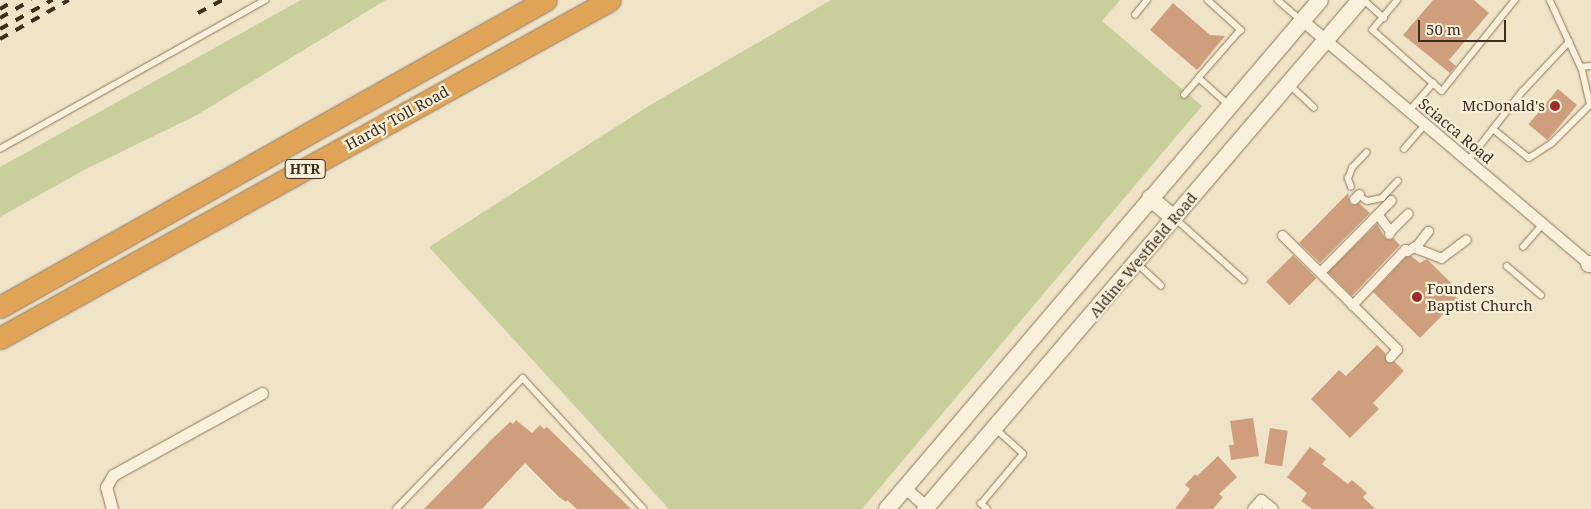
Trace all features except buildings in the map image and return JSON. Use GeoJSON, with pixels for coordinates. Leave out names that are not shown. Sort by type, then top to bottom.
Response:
{"type":"FeatureCollection","features":[{"type":"Feature","properties":{"kind":"highway","name":"Hardy Toll Road"},"geometry":{"type":"LineString","coordinates":[[0,307],[546,0]]}},
{"type":"Feature","properties":{"kind":"highway","name":"Hardy Toll Road"},"geometry":{"type":"LineString","coordinates":[[0,338],[610,0]]}},
{"type":"Feature","properties":{"kind":"main road","name":"Aldine Westfield Road"},"geometry":{"type":"LineString","coordinates":[[887,509],[1320,0]]}},
{"type":"Feature","properties":{"kind":"main road","name":"Aldine Westfield Road"},"geometry":{"type":"LineString","coordinates":[[927,508],[1360,0]]}},
{"type":"Feature","properties":{"kind":"main road"},"geometry":{"type":"LineString","coordinates":[[1150,198],[1174,218]]}},
{"type":"Feature","properties":{"kind":"street","name":"Sciacca Road"},"geometry":{"type":"LineString","coordinates":[[1302,20],[1590,265]]}},
{"type":"Feature","properties":{"kind":"street"},"geometry":{"type":"LineString","coordinates":[[1320,272],[1391,200]]}},
{"type":"Feature","properties":{"kind":"street"},"geometry":{"type":"LineString","coordinates":[[1378,214],[1390,232],[1408,213]]}},
{"type":"Feature","properties":{"kind":"street"},"geometry":{"type":"LineString","coordinates":[[1352,305],[1405,249],[1407,251],[1413,247],[1428,231]]}},
{"type":"Feature","properties":{"kind":"street"},"geometry":{"type":"LineString","coordinates":[[1282,235],[1397,349],[1390,357]]}},
{"type":"Feature","properties":{"kind":"street"},"geometry":{"type":"LineString","coordinates":[[1413,247],[1441,258],[1466,238]]}},
{"type":"Feature","properties":{"kind":"street"},"geometry":{"type":"LineString","coordinates":[[112,509],[106,487],[113,475],[262,393]]}},
{"type":"Feature","properties":{"kind":"street"},"geometry":{"type":"LineString","coordinates":[[905,488],[927,508]]}},
{"type":"Feature","properties":{"kind":"street"},"geometry":{"type":"LineString","coordinates":[[1253,509],[1261,500],[1272,509]]}},
{"type":"Feature","properties":{"kind":"lane"},"geometry":{"type":"LineString","coordinates":[[0,149],[265,0]]}},
{"type":"Feature","properties":{"kind":"lane"},"geometry":{"type":"LineString","coordinates":[[1135,16],[1147,0]]}},
{"type":"Feature","properties":{"kind":"lane"},"geometry":{"type":"LineString","coordinates":[[1184,95],[1241,30],[1208,0]]}},
{"type":"Feature","properties":{"kind":"lane"},"geometry":{"type":"LineString","coordinates":[[1278,0],[1302,20]]}},
{"type":"Feature","properties":{"kind":"lane"},"geometry":{"type":"LineString","coordinates":[[1364,0],[1384,18]]}},
{"type":"Feature","properties":{"kind":"lane"},"geometry":{"type":"LineString","coordinates":[[1398,0],[1374,30],[1442,91],[1515,0]]}},
{"type":"Feature","properties":{"kind":"lane"},"geometry":{"type":"LineString","coordinates":[[1493,129],[1529,158],[1552,143],[1590,105],[1581,67],[1550,0]]}},
{"type":"Feature","properties":{"kind":"lane"},"geometry":{"type":"LineString","coordinates":[[1468,161],[1522,92],[1569,42]]}},
{"type":"Feature","properties":{"kind":"lane"},"geometry":{"type":"LineString","coordinates":[[1581,67],[1591,66]]}},
{"type":"Feature","properties":{"kind":"lane"},"geometry":{"type":"LineString","coordinates":[[1199,78],[1230,105]]}},
{"type":"Feature","properties":{"kind":"lane"},"geometry":{"type":"LineString","coordinates":[[1409,111],[1433,83]]}},
{"type":"Feature","properties":{"kind":"lane"},"geometry":{"type":"LineString","coordinates":[[1288,84],[1314,107]]}},
{"type":"Feature","properties":{"kind":"lane"},"geometry":{"type":"LineString","coordinates":[[1404,149],[1425,125]]}},
{"type":"Feature","properties":{"kind":"lane"},"geometry":{"type":"LineString","coordinates":[[1366,153],[1352,168],[1348,177],[1357,195],[1368,201],[1382,198],[1398,181]]}},
{"type":"Feature","properties":{"kind":"lane"},"geometry":{"type":"LineString","coordinates":[[1174,218],[1244,280]]}},
{"type":"Feature","properties":{"kind":"lane"},"geometry":{"type":"LineString","coordinates":[[1523,247],[1543,224]]}},
{"type":"Feature","properties":{"kind":"lane"},"geometry":{"type":"LineString","coordinates":[[1137,263],[1161,285]]}},
{"type":"Feature","properties":{"kind":"lane"},"geometry":{"type":"LineString","coordinates":[[1507,266],[1541,295]]}},
{"type":"Feature","properties":{"kind":"lane"},"geometry":{"type":"LineString","coordinates":[[396,509],[524,378],[644,509]]}},
{"type":"Feature","properties":{"kind":"lane"},"geometry":{"type":"LineString","coordinates":[[987,509],[981,504],[1023,454],[994,428]]}},
{"type":"Feature","properties":{"kind":"green space"},"geometry":{"type":"Polygon","coordinates":[[[301,0],[386,0],[197,115],[84,170],[0,217],[0,167],[301,0]]]}},
{"type":"Feature","properties":{"kind":"green space"},"geometry":{"type":"Polygon","coordinates":[[[831,0],[1120,0],[1102,21],[1202,106],[862,509],[669,509],[429,247],[647,107],[831,0]]]}},
{"type":"Feature","properties":{"kind":"railway"},"geometry":{"type":"LineString","coordinates":[[0,9],[15,0]]}},
{"type":"Feature","properties":{"kind":"railway"},"geometry":{"type":"LineString","coordinates":[[0,18],[31,0]]}},
{"type":"Feature","properties":{"kind":"railway"},"geometry":{"type":"LineString","coordinates":[[0,29],[52,0]]}},
{"type":"Feature","properties":{"kind":"railway"},"geometry":{"type":"LineString","coordinates":[[0,39],[69,0]]}},
{"type":"Feature","properties":{"kind":"railway"},"geometry":{"type":"LineString","coordinates":[[198,13],[222,0]]}},
{"type":"Feature","properties":{"kind":"place","name":"McDonald's"},"geometry":{"type":"Point","coordinates":[1555,106]}},
{"type":"Feature","properties":{"kind":"place","name":"Founders Baptist Church"},"geometry":{"type":"Point","coordinates":[1417,297]}}]}
